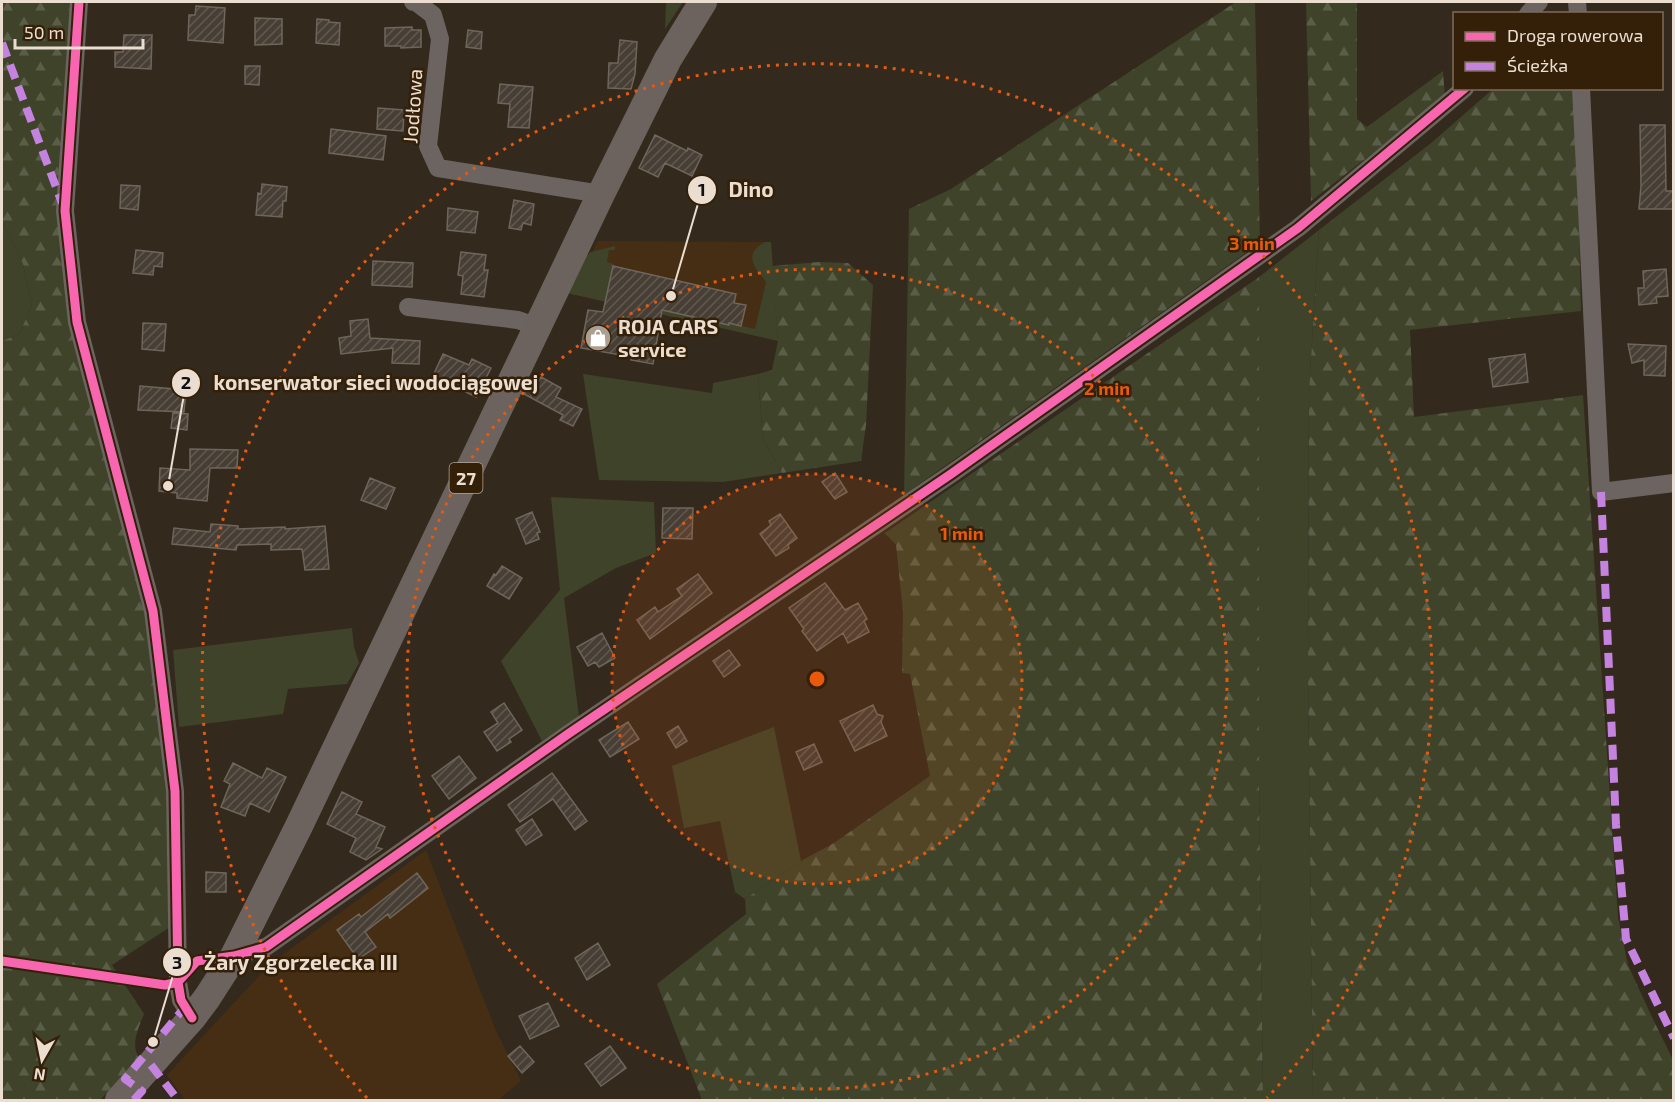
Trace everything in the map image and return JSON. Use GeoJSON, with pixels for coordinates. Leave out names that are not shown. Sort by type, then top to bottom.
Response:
{"type":"FeatureCollection","features":[{"type":"Feature","properties":{"kind":"main road","name":"27"},"geometry":{"type":"LineString","coordinates":[[119,1101],[192,1018],[234,956],[304,815],[601,194],[668,60],[703,2]]}},
{"type":"Feature","properties":{"kind":"street"},"geometry":{"type":"LineString","coordinates":[[79,2],[65,211],[77,322],[153,611],[175,791],[178,982],[181,1000],[192,1018]]}},
{"type":"Feature","properties":{"kind":"street","name":"Jodłowa"},"geometry":{"type":"LineString","coordinates":[[413,2],[433,15],[440,39],[428,146],[438,168],[601,194]]}},
{"type":"Feature","properties":{"kind":"street"},"geometry":{"type":"LineString","coordinates":[[234,956],[266,947],[567,734],[951,474],[1298,228],[1464,90]]}},
{"type":"Feature","properties":{"kind":"street"},"geometry":{"type":"LineString","coordinates":[[1581,90],[1601,492],[1674,483]]}},
{"type":"Feature","properties":{"kind":"street"},"geometry":{"type":"LineString","coordinates":[[408,307],[518,320],[538,327]]}},
{"type":"Feature","properties":{"kind":"shaded area"},"geometry":{"type":"Polygon","coordinates":[[[598,241],[771,242],[778,341],[571,294],[598,241]]]}},
{"type":"Feature","properties":{"kind":"shaded area"},"geometry":{"type":"Polygon","coordinates":[[[426,850],[496,1031],[521,1081],[498,1100],[185,1100],[167,1075],[271,963],[426,850]]]}},
{"type":"Feature","properties":{"kind":"green space"},"geometry":{"type":"Polygon","coordinates":[[[2,2],[71,2],[66,255],[140,552],[164,718],[170,927],[112,965],[144,1014],[135,1042],[139,1058],[100,1100],[2,1100],[2,341],[19,334],[32,306],[23,264],[2,222],[2,2]]]}},
{"type":"Feature","properties":{"kind":"green space"},"geometry":{"type":"Polygon","coordinates":[[[666,2],[683,2],[665,29],[666,2]]]}},
{"type":"Feature","properties":{"kind":"green space"},"geometry":{"type":"Polygon","coordinates":[[[1236,2],[1255,2],[1260,243],[904,495],[909,209],[951,189],[1236,2]]]}},
{"type":"Feature","properties":{"kind":"green space"},"geometry":{"type":"Polygon","coordinates":[[[1306,2],[1357,2],[1357,119],[1367,127],[1443,71],[1445,97],[1311,201],[1306,2]]]}},
{"type":"Feature","properties":{"kind":"green space"},"geometry":{"type":"Polygon","coordinates":[[[1492,90],[1576,90],[1581,311],[1410,330],[1414,417],[1583,395],[1618,917],[1628,965],[1673,1060],[1673,1100],[1313,1100],[1308,675],[1309,390],[1319,230],[1430,144],[1492,90]]]}},
{"type":"Feature","properties":{"kind":"green space"},"geometry":{"type":"Polygon","coordinates":[[[2,222],[23,264],[32,306],[19,334],[2,341],[2,222]]]}},
{"type":"Feature","properties":{"kind":"green space"},"geometry":{"type":"Polygon","coordinates":[[[1319,230],[1309,390],[1308,675],[1313,1100],[1263,1100],[1259,778],[1259,277],[1319,230]]]}},
{"type":"Feature","properties":{"kind":"green space"},"geometry":{"type":"Polygon","coordinates":[[[765,242],[771,242],[778,341],[567,293],[586,256],[591,252],[615,246],[615,250],[609,250],[607,262],[614,264],[606,297],[755,329],[766,282],[755,266],[752,256],[765,242]]]}},
{"type":"Feature","properties":{"kind":"green space"},"geometry":{"type":"Polygon","coordinates":[[[819,262],[848,263],[873,285],[866,425],[861,461],[782,473],[763,439],[758,374],[772,370],[778,341],[772,266],[819,262]]]}},
{"type":"Feature","properties":{"kind":"green space"},"geometry":{"type":"Polygon","coordinates":[[[1259,277],[1259,778],[1263,1100],[702,1100],[657,984],[746,914],[745,899],[801,861],[834,843],[930,776],[910,674],[902,673],[903,611],[896,545],[885,533],[1259,277]]]}},
{"type":"Feature","properties":{"kind":"green space"},"geometry":{"type":"Polygon","coordinates":[[[583,374],[712,393],[713,383],[758,374],[763,439],[782,473],[723,482],[599,480],[583,374]]]}},
{"type":"Feature","properties":{"kind":"green space"},"geometry":{"type":"Polygon","coordinates":[[[551,497],[654,502],[656,553],[616,568],[564,598],[579,717],[542,741],[501,661],[560,590],[551,497]]]}},
{"type":"Feature","properties":{"kind":"green space"},"geometry":{"type":"Polygon","coordinates":[[[352,628],[359,663],[347,684],[288,689],[283,714],[179,727],[173,650],[352,628]]]}},
{"type":"Feature","properties":{"kind":"green space"},"geometry":{"type":"Polygon","coordinates":[[[774,727],[801,861],[745,899],[735,892],[720,821],[684,828],[672,766],[774,727]]]}},
{"type":"Feature","properties":{"kind":"building"},"geometry":{"type":"Polygon","coordinates":[[[196,6],[225,8],[223,43],[188,40],[189,15],[195,15],[196,6]]]}},
{"type":"Feature","properties":{"kind":"building"},"geometry":{"type":"Polygon","coordinates":[[[255,18],[282,19],[282,44],[255,45],[255,18]]]}},
{"type":"Feature","properties":{"kind":"building"},"geometry":{"type":"Polygon","coordinates":[[[317,19],[340,23],[339,45],[316,43],[317,19]]]}},
{"type":"Feature","properties":{"kind":"building"},"geometry":{"type":"Polygon","coordinates":[[[412,27],[412,30],[421,30],[421,47],[385,46],[385,28],[412,27]]]}},
{"type":"Feature","properties":{"kind":"building"},"geometry":{"type":"Polygon","coordinates":[[[468,30],[482,32],[481,49],[466,47],[468,30]]]}},
{"type":"Feature","properties":{"kind":"building"},"geometry":{"type":"Polygon","coordinates":[[[124,35],[152,35],[151,69],[115,67],[115,52],[123,52],[124,35]]]}},
{"type":"Feature","properties":{"kind":"building"},"geometry":{"type":"Polygon","coordinates":[[[620,40],[637,42],[635,74],[631,89],[608,88],[609,63],[618,63],[620,40]]]}},
{"type":"Feature","properties":{"kind":"building"},"geometry":{"type":"Polygon","coordinates":[[[245,66],[260,66],[259,85],[245,84],[245,66]]]}},
{"type":"Feature","properties":{"kind":"building"},"geometry":{"type":"Polygon","coordinates":[[[500,84],[533,87],[529,128],[508,127],[510,104],[498,103],[500,84]]]}},
{"type":"Feature","properties":{"kind":"building"},"geometry":{"type":"Polygon","coordinates":[[[378,108],[404,110],[403,131],[377,129],[378,108]]]}},
{"type":"Feature","properties":{"kind":"building"},"geometry":{"type":"Polygon","coordinates":[[[1640,125],[1665,125],[1666,191],[1674,191],[1674,209],[1639,209],[1640,125]]]}},
{"type":"Feature","properties":{"kind":"building"},"geometry":{"type":"Polygon","coordinates":[[[331,129],[386,136],[383,160],[329,153],[331,129]]]}},
{"type":"Feature","properties":{"kind":"building"},"geometry":{"type":"Polygon","coordinates":[[[655,135],[687,151],[688,148],[702,155],[692,176],[665,163],[658,177],[639,168],[655,135]]]}},
{"type":"Feature","properties":{"kind":"building"},"geometry":{"type":"Polygon","coordinates":[[[262,184],[287,187],[282,217],[256,215],[258,193],[261,194],[262,184]]]}},
{"type":"Feature","properties":{"kind":"building"},"geometry":{"type":"Polygon","coordinates":[[[121,185],[140,186],[138,210],[120,208],[121,185]]]}},
{"type":"Feature","properties":{"kind":"building"},"geometry":{"type":"Polygon","coordinates":[[[514,200],[534,204],[531,225],[523,223],[521,230],[509,228],[514,200]]]}},
{"type":"Feature","properties":{"kind":"building"},"geometry":{"type":"Polygon","coordinates":[[[448,208],[478,212],[475,233],[447,230],[448,208]]]}},
{"type":"Feature","properties":{"kind":"building"},"geometry":{"type":"Polygon","coordinates":[[[136,250],[163,253],[162,267],[154,266],[153,275],[133,273],[136,250]]]}},
{"type":"Feature","properties":{"kind":"building"},"geometry":{"type":"Polygon","coordinates":[[[461,252],[486,255],[484,270],[488,270],[484,297],[461,294],[463,276],[458,275],[461,252]]]}},
{"type":"Feature","properties":{"kind":"building"},"geometry":{"type":"Polygon","coordinates":[[[373,261],[413,263],[412,287],[372,285],[373,261]]]}},
{"type":"Feature","properties":{"kind":"building"},"geometry":{"type":"Polygon","coordinates":[[[613,266],[736,294],[734,303],[746,305],[741,326],[662,310],[653,364],[631,360],[632,357],[581,348],[588,310],[603,312],[613,266]]]}},
{"type":"Feature","properties":{"kind":"building"},"geometry":{"type":"Polygon","coordinates":[[[1666,269],[1668,296],[1656,297],[1657,303],[1639,305],[1638,288],[1644,288],[1643,271],[1666,269]]]}},
{"type":"Feature","properties":{"kind":"building"},"geometry":{"type":"Polygon","coordinates":[[[368,319],[370,338],[420,341],[419,364],[392,363],[393,348],[341,354],[339,338],[351,336],[350,321],[368,319]]]}},
{"type":"Feature","properties":{"kind":"building"},"geometry":{"type":"Polygon","coordinates":[[[143,323],[166,324],[164,351],[142,349],[143,323]]]}},
{"type":"Feature","properties":{"kind":"building"},"geometry":{"type":"Polygon","coordinates":[[[1628,344],[1666,346],[1665,376],[1644,375],[1644,360],[1632,363],[1628,344]]]}},
{"type":"Feature","properties":{"kind":"building"},"geometry":{"type":"Polygon","coordinates":[[[443,354],[469,365],[472,359],[491,368],[476,397],[433,376],[443,354]]]}},
{"type":"Feature","properties":{"kind":"building"},"geometry":{"type":"Polygon","coordinates":[[[1525,354],[1528,382],[1493,387],[1489,359],[1525,354]]]}},
{"type":"Feature","properties":{"kind":"building"},"geometry":{"type":"Polygon","coordinates":[[[541,377],[561,388],[556,397],[582,409],[573,426],[560,420],[563,415],[524,394],[529,384],[536,387],[541,377]]]}},
{"type":"Feature","properties":{"kind":"building"},"geometry":{"type":"Polygon","coordinates":[[[140,386],[186,390],[184,412],[138,410],[140,386]]]}},
{"type":"Feature","properties":{"kind":"building"},"geometry":{"type":"Polygon","coordinates":[[[173,413],[188,414],[187,430],[171,428],[173,413]]]}},
{"type":"Feature","properties":{"kind":"building"},"geometry":{"type":"Polygon","coordinates":[[[190,449],[238,450],[237,468],[210,468],[207,501],[177,498],[177,493],[159,491],[160,468],[190,470],[190,449]]]}},
{"type":"Feature","properties":{"kind":"building"},"geometry":{"type":"Polygon","coordinates":[[[835,473],[847,492],[835,499],[822,482],[835,473]]]}},
{"type":"Feature","properties":{"kind":"building"},"geometry":{"type":"Polygon","coordinates":[[[370,478],[395,488],[386,509],[361,500],[370,478]]]}},
{"type":"Feature","properties":{"kind":"building"},"geometry":{"type":"Polygon","coordinates":[[[663,508],[693,508],[692,539],[662,538],[663,508]]]}},
{"type":"Feature","properties":{"kind":"building"},"geometry":{"type":"Polygon","coordinates":[[[532,512],[540,532],[537,533],[539,539],[526,544],[516,519],[532,512]]]}},
{"type":"Feature","properties":{"kind":"building"},"geometry":{"type":"Polygon","coordinates":[[[780,514],[797,538],[788,545],[789,548],[776,556],[760,534],[771,525],[769,521],[780,514]]]}},
{"type":"Feature","properties":{"kind":"building"},"geometry":{"type":"Polygon","coordinates":[[[211,524],[238,526],[238,529],[325,526],[329,569],[305,570],[302,549],[271,550],[271,544],[237,545],[236,550],[172,544],[174,528],[210,532],[211,524]]]}},
{"type":"Feature","properties":{"kind":"building"},"geometry":{"type":"Polygon","coordinates":[[[502,566],[522,578],[509,599],[487,586],[502,566]]]}},
{"type":"Feature","properties":{"kind":"building"},"geometry":{"type":"Polygon","coordinates":[[[698,574],[712,593],[650,639],[637,620],[655,607],[658,612],[682,596],[677,589],[698,574]]]}},
{"type":"Feature","properties":{"kind":"building"},"geometry":{"type":"Polygon","coordinates":[[[825,583],[845,610],[858,603],[867,619],[864,621],[869,632],[848,643],[843,633],[817,651],[789,608],[825,583]]]}},
{"type":"Feature","properties":{"kind":"building"},"geometry":{"type":"Polygon","coordinates":[[[602,633],[615,658],[599,667],[595,662],[588,666],[577,647],[602,633]]]}},
{"type":"Feature","properties":{"kind":"building"},"geometry":{"type":"Polygon","coordinates":[[[729,650],[740,665],[724,677],[713,661],[729,650]]]}},
{"type":"Feature","properties":{"kind":"building"},"geometry":{"type":"Polygon","coordinates":[[[504,703],[522,730],[509,739],[511,742],[497,751],[484,732],[498,723],[491,712],[504,703]]]}},
{"type":"Feature","properties":{"kind":"building"},"geometry":{"type":"Polygon","coordinates":[[[873,705],[877,714],[883,716],[881,722],[887,736],[855,751],[840,721],[873,705]]]}},
{"type":"Feature","properties":{"kind":"building"},"geometry":{"type":"Polygon","coordinates":[[[628,722],[639,739],[610,757],[599,740],[628,722]]]}},
{"type":"Feature","properties":{"kind":"building"},"geometry":{"type":"Polygon","coordinates":[[[678,726],[687,741],[676,748],[667,733],[678,726]]]}},
{"type":"Feature","properties":{"kind":"building"},"geometry":{"type":"Polygon","coordinates":[[[814,744],[822,762],[804,770],[796,752],[814,744]]]}},
{"type":"Feature","properties":{"kind":"building"},"geometry":{"type":"Polygon","coordinates":[[[459,756],[476,778],[449,799],[432,776],[459,756]]]}},
{"type":"Feature","properties":{"kind":"building"},"geometry":{"type":"Polygon","coordinates":[[[233,763],[262,778],[267,768],[286,777],[269,812],[250,803],[245,816],[221,807],[230,784],[224,781],[233,763]]]}},
{"type":"Feature","properties":{"kind":"building"},"geometry":{"type":"Polygon","coordinates":[[[552,773],[587,821],[575,830],[553,799],[520,822],[508,805],[552,773]]]}},
{"type":"Feature","properties":{"kind":"building"},"geometry":{"type":"Polygon","coordinates":[[[342,792],[362,802],[356,814],[385,827],[376,847],[382,849],[366,860],[350,852],[356,838],[327,824],[342,792]]]}},
{"type":"Feature","properties":{"kind":"building"},"geometry":{"type":"Polygon","coordinates":[[[532,819],[542,835],[526,845],[516,830],[532,819]]]}},
{"type":"Feature","properties":{"kind":"building"},"geometry":{"type":"Polygon","coordinates":[[[206,872],[226,873],[226,892],[206,892],[206,872]]]}},
{"type":"Feature","properties":{"kind":"building"},"geometry":{"type":"Polygon","coordinates":[[[417,873],[428,888],[390,918],[388,914],[365,932],[376,947],[358,959],[337,930],[359,914],[361,917],[417,873]]]}},
{"type":"Feature","properties":{"kind":"building"},"geometry":{"type":"Polygon","coordinates":[[[598,943],[610,965],[587,980],[575,958],[598,943]]]}},
{"type":"Feature","properties":{"kind":"building"},"geometry":{"type":"Polygon","coordinates":[[[548,1003],[559,1026],[530,1039],[519,1016],[548,1003]]]}},
{"type":"Feature","properties":{"kind":"building"},"geometry":{"type":"Polygon","coordinates":[[[520,1046],[534,1062],[522,1073],[508,1056],[520,1046]]]}},
{"type":"Feature","properties":{"kind":"building"},"geometry":{"type":"Polygon","coordinates":[[[610,1046],[626,1068],[601,1086],[585,1064],[610,1046]]]}},
{"type":"Feature","properties":{"kind":"marked path"},"geometry":{"type":"LineString","coordinates":[[2,43],[62,203]]}},
{"type":"Feature","properties":{"kind":"marked path"},"geometry":{"type":"LineString","coordinates":[[1601,492],[1616,825],[1626,939],[1674,1038]]}},
{"type":"Feature","properties":{"kind":"marked path"},"geometry":{"type":"LineString","coordinates":[[134,1100],[142,1091],[125,1079],[185,1007]]}},
{"type":"Feature","properties":{"kind":"marked path"},"geometry":{"type":"LineString","coordinates":[[151,1065],[178,1100]]}},
{"type":"Feature","properties":{"kind":"cycle path"},"geometry":{"type":"LineString","coordinates":[[79,2],[65,211],[77,322],[153,611],[175,791],[178,982],[181,1000],[192,1018]]}},
{"type":"Feature","properties":{"kind":"cycle path"},"geometry":{"type":"LineString","coordinates":[[2,961],[165,985],[178,982],[197,961],[234,956],[266,947],[568,734],[951,474],[1298,228],[1463,90]]}},
{"type":"Feature","properties":{"kind":"place","name":"Dino"},"geometry":{"type":"Point","coordinates":[671,296]}},
{"type":"Feature","properties":{"kind":"place","name":"ROJA CARS service"},"geometry":{"type":"Point","coordinates":[598,338]}},
{"type":"Feature","properties":{"kind":"place","name":"konserwator sieci wodociągowej"},"geometry":{"type":"Point","coordinates":[168,486]}},
{"type":"Feature","properties":{"kind":"place","name":"Żary Zgorzelecka III"},"geometry":{"type":"Point","coordinates":[153,1042]}}]}
